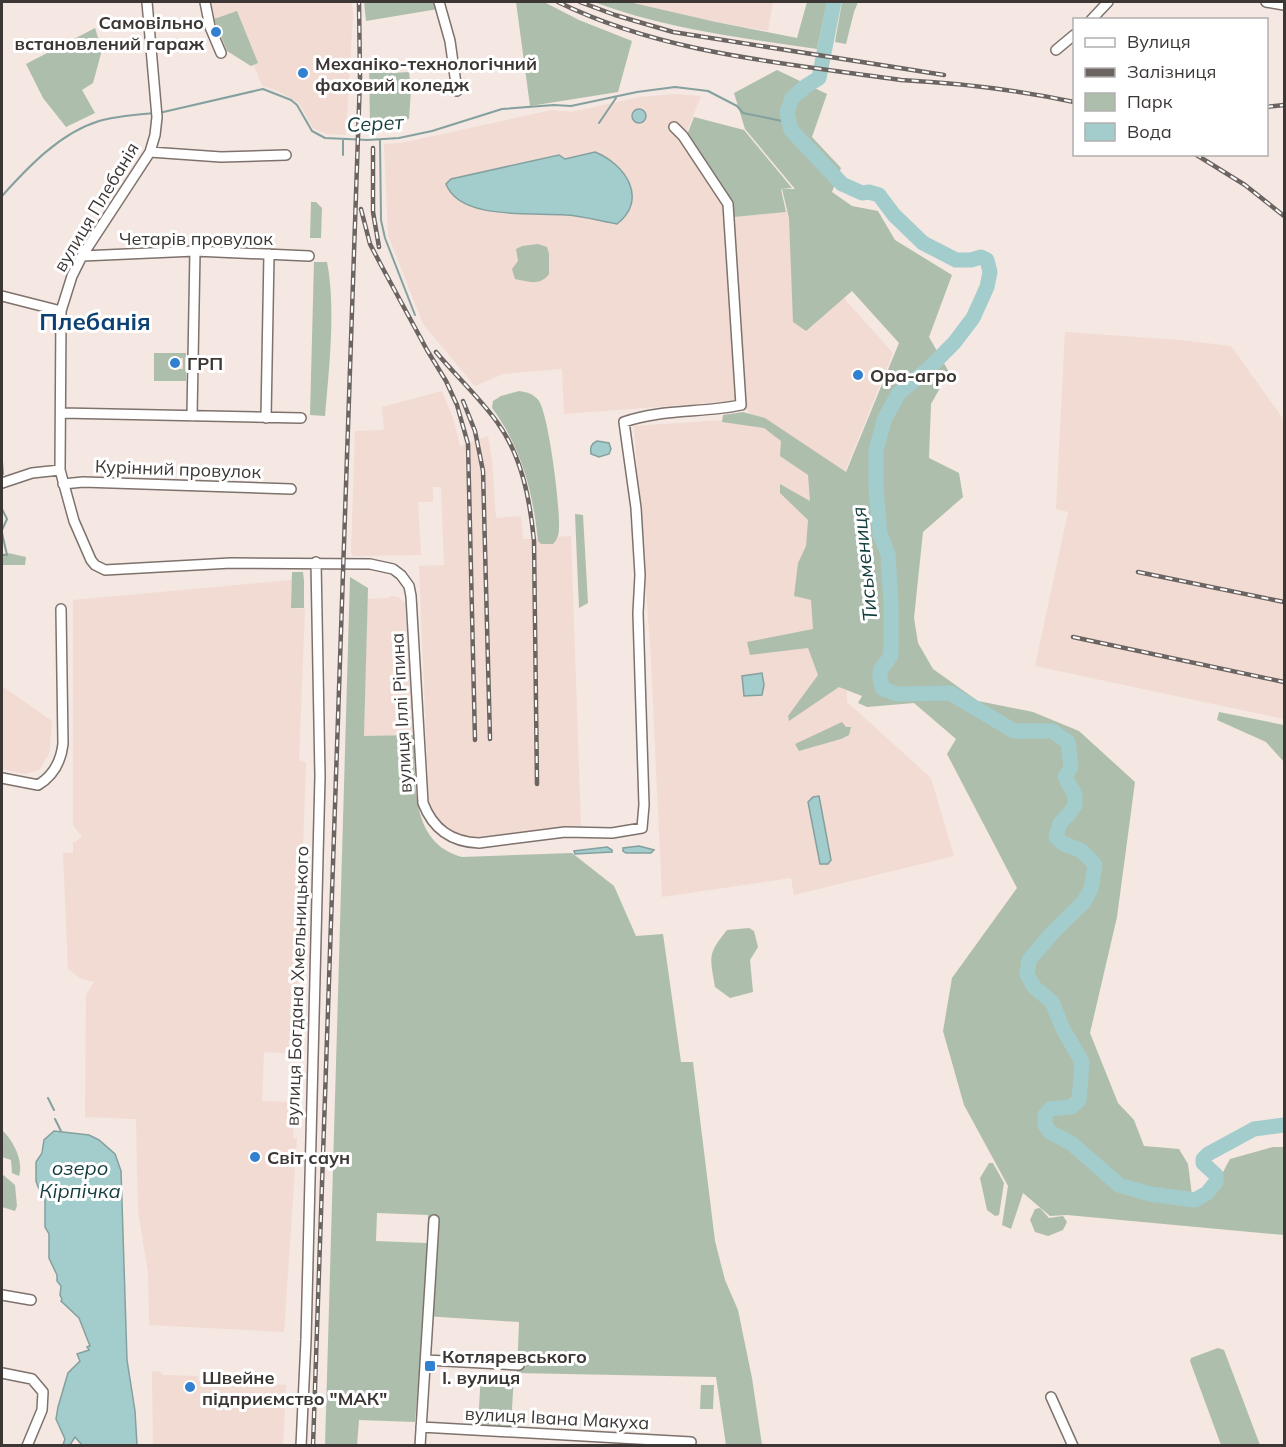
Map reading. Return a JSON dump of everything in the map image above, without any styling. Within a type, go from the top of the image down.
[{"type":"street","name":"вулиця Плебанія","points":[[95,566],[86,551],[74,521],[60,470],[61,311],[72,276],[82,256],[150,152],[155,135],[157,117],[147,2]]},
{"type":"street","points":[[205,2],[210,27],[221,52]]},
{"type":"street","points":[[439,2],[450,41],[457,91]]},
{"type":"street","points":[[1093,18],[1108,2]]},
{"type":"street","points":[[1266,2],[1284,5]]},
{"type":"street","points":[[1056,50],[1073,36]]},
{"type":"street","name":"вулиця Іллі Ріпина","points":[[95,566],[111,571],[231,563],[316,562],[382,566],[393,569],[409,586],[423,803],[431,821],[447,836],[467,843],[566,832],[612,833],[642,828],[644,805],[638,613],[640,575],[636,508],[624,422],[741,405],[728,204],[683,136],[674,127]]},
{"type":"street","points":[[150,152],[229,157],[286,155]]},
{"type":"street","points":[[192,416],[195,251]]},
{"type":"street","name":"Четарів провулок","points":[[82,256],[195,251],[309,256]]},
{"type":"street","points":[[266,418],[269,254]]},
{"type":"street","points":[[2,296],[61,311]]},
{"type":"street","points":[[60,413],[301,418]]},
{"type":"street","points":[[2,483],[32,473],[60,470]]},
{"type":"street","name":"Курінний провулок","points":[[63,484],[83,482],[291,489]]},
{"type":"street","name":"вулиця Богдана Хмельницького","points":[[301,1446],[306,1340],[320,776],[316,562]]},
{"type":"street","points":[[2,778],[38,785],[53,771],[60,758],[63,744],[61,609]]},
{"type":"street","points":[[420,1446],[434,1220]]},
{"type":"street","points":[[2,1295],[31,1300]]},
{"type":"street","points":[[426,1359],[519,1365]]},
{"type":"street","points":[[2,1373],[32,1379],[43,1392],[42,1410],[27,1446]]},
{"type":"street","points":[[1051,1397],[1073,1446]]},
{"type":"street","name":"вулиця Івана Макуха","points":[[421,1427],[691,1442]]},
{"type":"shaded area","name":"Механіко-технологічний фаховий коледж","points":[[210,2],[352,2],[346,135],[327,134],[313,128],[299,103],[278,91],[262,86],[254,65],[251,66],[227,51],[216,27]]},
{"type":"shaded area","points":[[639,2],[773,2],[768,31],[637,4]]},
{"type":"shaded area","points":[[675,94],[701,96],[683,141],[722,197],[735,401],[564,414],[562,369],[503,374],[475,386],[423,324],[388,235],[384,144],[401,143],[552,110],[571,112],[640,97]]},
{"type":"shaded area","points":[[790,211],[847,302],[893,353],[844,474],[847,702],[931,778],[954,856],[794,895],[791,878],[662,897],[651,659],[634,426],[754,418],[746,409],[742,398],[734,217]]},
{"type":"shaded area","points":[[1065,332],[1231,346],[1284,420],[1284,719],[1035,666],[1068,512],[1056,509]]},
{"type":"shaded area","points":[[170,358],[183,358],[183,369],[170,369]]},
{"type":"shaded area","points":[[442,391],[453,418],[460,446],[488,436],[496,518],[521,516],[523,539],[571,536],[581,828],[470,837],[456,834],[443,826],[429,805],[419,566],[444,565],[441,487],[433,487],[433,502],[418,502],[421,555],[353,556],[351,553],[355,431],[384,430],[382,407]]},
{"type":"shaded area","points":[[292,580],[291,608],[305,609],[299,760],[306,763],[297,1015],[303,1016],[301,1054],[264,1052],[262,1101],[289,1102],[288,1116],[294,1116],[293,1138],[297,1138],[284,1332],[149,1325],[148,1272],[138,1211],[136,1119],[85,1117],[86,995],[94,982],[80,978],[68,969],[63,853],[73,853],[73,843],[82,837],[73,825],[73,600]]},
{"type":"shaded area","points":[[390,596],[398,597],[405,603],[414,735],[364,737],[367,599],[389,598]]},
{"type":"shaded area","points":[[2,686],[52,721],[49,754],[39,770],[25,774],[2,769]]},
{"type":"shaded area","points":[[152,1371],[161,1372],[163,1375],[198,1376],[198,1381],[286,1385],[283,1445],[153,1445]]},
{"type":"green space","points":[[364,2],[436,2],[438,9],[366,21]]},
{"type":"green space","points":[[516,2],[544,2],[579,20],[632,41],[618,92],[530,106]]},
{"type":"green space","points":[[594,2],[629,2],[797,38],[807,2],[827,2],[817,49],[676,26]]},
{"type":"green space","points":[[842,2],[858,2],[846,44],[835,42]]},
{"type":"green space","points":[[237,11],[258,63],[251,66],[227,51],[214,19]]},
{"type":"green space","points":[[95,28],[102,50],[93,83],[82,90],[95,113],[66,127],[43,98],[26,64]]},
{"type":"green space","points":[[387,64],[387,68],[392,73],[409,72],[411,90],[409,119],[370,124],[369,65]]},
{"type":"green space","points":[[777,70],[827,94],[812,137],[841,168],[832,192],[852,206],[878,211],[895,240],[952,275],[929,337],[949,372],[931,404],[929,458],[959,473],[963,497],[923,532],[914,618],[918,643],[933,669],[978,701],[1033,712],[1079,731],[1135,782],[1117,917],[1090,1033],[1118,1103],[1134,1120],[1144,1146],[1179,1149],[1188,1164],[1193,1203],[1208,1200],[1230,1159],[1273,1147],[1284,1147],[1284,1235],[1067,1215],[1050,1216],[1023,1193],[1011,1229],[1002,1225],[1008,1186],[964,1105],[943,1031],[952,978],[1017,888],[947,754],[956,739],[914,703],[867,707],[858,703],[862,696],[839,687],[789,721],[788,716],[818,675],[808,648],[750,655],[747,642],[813,629],[811,600],[794,596],[798,563],[806,546],[808,520],[780,493],[780,484],[810,501],[808,475],[780,456],[781,441],[764,428],[722,422],[723,415],[743,412],[765,418],[846,472],[899,343],[852,291],[806,331],[793,322],[789,218],[782,189],[795,189],[745,129],[734,93]]},
{"type":"green space","points":[[694,117],[744,130],[792,188],[781,189],[786,212],[734,217],[731,199],[687,135]]},
{"type":"green space","points":[[311,202],[316,202],[322,208],[321,238],[310,238]]},
{"type":"green space","points":[[538,244],[547,247],[549,274],[538,282],[515,279],[512,269],[518,261],[516,249]]},
{"type":"green space","points":[[314,262],[327,262],[330,280],[331,338],[325,416],[310,415]]},
{"type":"green space","points":[[154,353],[186,353],[186,381],[154,381]],"holes":[[[170,358],[183,358],[183,369],[170,369]]]},
{"type":"green space","points":[[519,391],[537,399],[543,410],[553,462],[559,516],[558,534],[553,544],[541,544],[538,541],[533,506],[524,472],[511,439],[492,408],[493,401]]},
{"type":"green space","points":[[575,514],[583,515],[588,603],[579,608]]},
{"type":"green space","points":[[2,554],[26,557],[25,565],[2,565]]},
{"type":"green space","points":[[292,572],[303,572],[304,608],[291,608]]},
{"type":"green space","points":[[350,577],[368,588],[364,736],[414,735],[418,807],[432,838],[445,849],[462,857],[572,853],[614,886],[636,936],[663,934],[681,1062],[693,1062],[715,1241],[725,1280],[738,1310],[752,1378],[762,1445],[726,1445],[716,1377],[517,1373],[519,1322],[424,1316],[415,1422],[359,1420],[357,1445],[325,1446]],"holes":[[[377,1213],[428,1215],[427,1243],[376,1241]]]},
{"type":"green space","points":[[1219,712],[1284,725],[1284,762],[1266,742],[1217,720]]},
{"type":"green space","points":[[842,722],[846,727],[851,727],[849,735],[841,739],[799,751],[795,744]]},
{"type":"green space","points":[[749,928],[754,931],[758,947],[750,960],[753,992],[730,998],[715,987],[711,962],[713,951],[727,930]]},
{"type":"green space","points":[[2,1130],[10,1139],[19,1157],[19,1176],[12,1173],[11,1160],[2,1157]]},
{"type":"green space","points":[[989,1163],[993,1163],[1004,1183],[999,1215],[995,1216],[987,1210],[980,1178]]},
{"type":"green space","points":[[2,1174],[15,1185],[17,1206],[15,1211],[2,1207]]},
{"type":"green space","points":[[1040,1208],[1049,1218],[1063,1216],[1067,1222],[1063,1230],[1048,1236],[1035,1232],[1030,1220],[1035,1209]]},
{"type":"green space","points":[[1218,1348],[1224,1350],[1260,1445],[1221,1445],[1190,1361],[1191,1358]]},
{"type":"green space","points":[[481,1373],[514,1375],[511,1426],[478,1425]]},
{"type":"green space","points":[[701,1385],[714,1385],[713,1409],[700,1409]]},
{"type":"water","points":[[639,109],[644,111],[646,116],[644,121],[639,123],[634,121],[632,116],[634,111]]},
{"type":"water","points":[[595,152],[616,165],[624,173],[629,183],[632,193],[631,204],[617,224],[585,217],[517,214],[481,209],[466,204],[454,196],[446,184],[451,179],[559,155],[565,159]]},
{"type":"water","points":[[597,441],[609,443],[611,449],[609,454],[599,457],[591,454],[591,446]]},
{"type":"water","points":[[762,673],[764,685],[762,695],[744,696],[742,676]]},
{"type":"water","points":[[819,796],[831,860],[828,864],[820,864],[808,802],[813,797]]},
{"type":"water","points":[[639,846],[654,850],[651,853],[623,851],[623,848]]},
{"type":"water","points":[[607,847],[612,852],[575,854],[574,851]]},
{"type":"water","name":"озеро Кірпічка","points":[[54,1131],[89,1135],[99,1140],[115,1154],[121,1171],[127,1360],[135,1411],[137,1445],[82,1445],[75,1437],[70,1445],[63,1445],[65,1439],[56,1419],[68,1373],[80,1361],[77,1354],[89,1350],[87,1347],[90,1346],[79,1318],[61,1301],[61,1286],[49,1258],[49,1234],[45,1227],[45,1199],[36,1181],[36,1162],[42,1153],[44,1140]]},
{"type":"waterway","name":"Тисьмениця","points":[[834,2],[819,78],[792,98],[787,113],[791,130],[842,184],[862,193],[869,192],[879,195],[894,215],[923,243],[956,260],[981,257],[987,260],[990,272],[987,287],[973,318],[954,343],[899,393],[885,418],[876,450],[876,489],[880,534],[888,554],[891,602],[891,655],[881,670],[880,677],[883,689],[897,694],[950,693],[1014,731],[1052,731],[1068,742],[1071,767],[1065,777],[1075,795],[1075,805],[1060,823],[1056,837],[1062,843],[1082,851],[1095,865],[1091,889],[1083,903],[1029,960],[1027,974],[1034,987],[1052,1002],[1063,1029],[1082,1062],[1079,1100],[1071,1107],[1050,1109],[1045,1115],[1045,1125],[1050,1132],[1071,1143],[1119,1185],[1150,1194],[1195,1200],[1207,1193],[1216,1182],[1216,1175],[1203,1163],[1203,1159],[1208,1154],[1254,1129],[1284,1125]]},
{"type":"waterway","name":"Серет","points":[[159,113],[263,89],[291,100],[297,105],[312,131],[325,138],[368,140],[399,138],[432,131],[502,109],[571,106],[637,92],[675,87],[708,91],[737,106],[743,113],[787,122]]},
{"type":"waterway","points":[[599,123],[616,98]]},
{"type":"waterway","name":"Серет","points":[[2,196],[46,152],[85,126],[106,119],[154,113]]},
{"type":"waterway","points":[[343,140],[343,155]]},
{"type":"waterway","points":[[380,141],[381,220],[385,238],[415,315]]},
{"type":"waterway","points":[[2,461],[3,474]]},
{"type":"waterway","points":[[2,509],[7,519],[2,530]]},
{"type":"waterway","points":[[2,533],[7,555],[2,555]]},
{"type":"waterway","points":[[48,1098],[54,1110]]},
{"type":"waterway","points":[[55,1119],[61,1131]]},
{"type":"railway","points":[[313,1446],[360,78],[359,2]]},
{"type":"railway","points":[[558,2],[598,20],[640,34],[726,54],[901,80],[967,85],[1073,102]]},
{"type":"railway","points":[[580,2],[673,32],[944,75]]},
{"type":"railway","points":[[1268,107],[1284,105]]},
{"type":"railway","points":[[373,148],[373,212],[379,247]]},
{"type":"railway","points":[[1198,156],[1245,185],[1284,216]]},
{"type":"railway","points":[[361,209],[370,244],[446,381],[457,405],[468,444],[475,740]]},
{"type":"railway","points":[[436,352],[483,404],[506,435],[519,464],[527,494],[534,541],[537,784]]},
{"type":"railway","points":[[463,401],[475,431],[483,471],[490,739]]},
{"type":"railway","points":[[1138,572],[1284,602]]},
{"type":"railway","points":[[1073,637],[1284,682]]},
{"type":"place","name":"Самовільно встановлений гараж","points":[[216,32]]},
{"type":"place","name":"Механіко-технологічний фаховий коледж","points":[[303,73]]},
{"type":"place","name":"ГРП","points":[[175,363]]},
{"type":"place","name":"Ора-агро","points":[[858,375]]},
{"type":"place","name":"Світ саун","points":[[255,1157]]},
{"type":"place","name":"Котляревського І. вулиця","points":[[430,1366]]},
{"type":"place","name":"Швейне підприємство \"МАК\"","points":[[190,1387]]},
{"type":"district","name":"Плебанія","points":[[95,321]]}]
